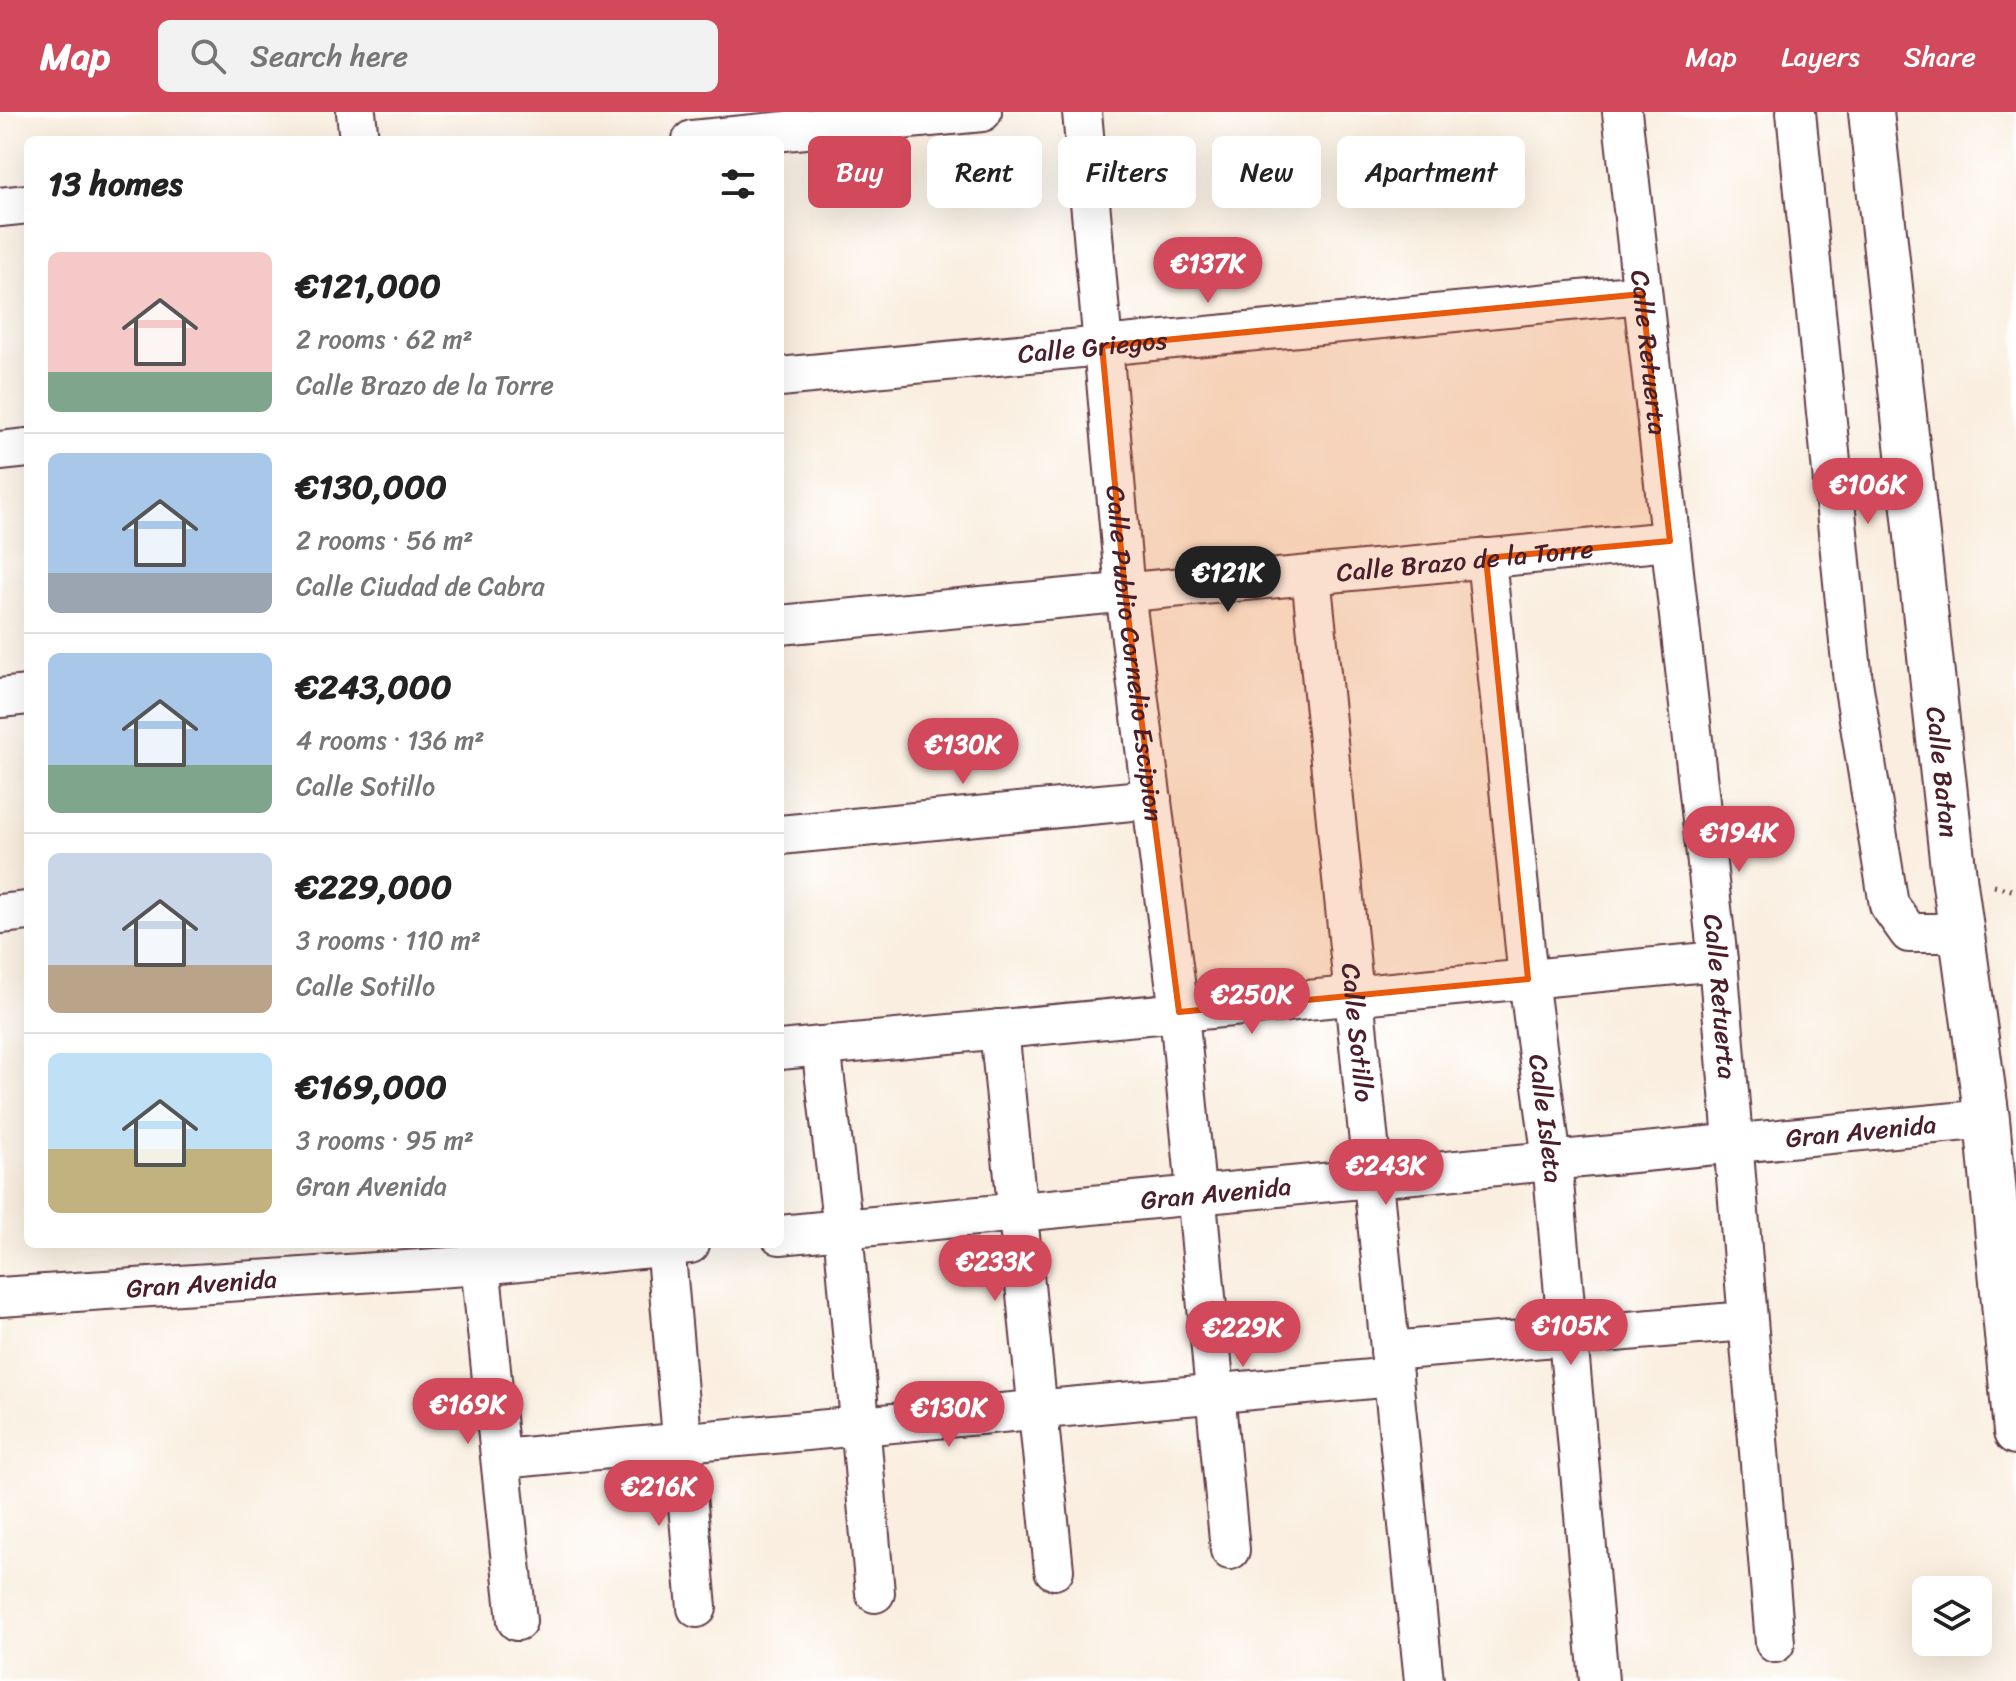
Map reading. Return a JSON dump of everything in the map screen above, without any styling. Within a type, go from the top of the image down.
[{"type":"street","points":[[356,112],[359,136]]},
{"type":"street","points":[[733,136],[982,112]]},
{"type":"street","name":"Calle Publio Cornelio Escipion","points":[[1082,112],[1125,592],[1179,1012],[1230,1550]]},
{"type":"street","name":"Calle Retuerta","points":[[1622,112],[1718,961],[1775,1643]]},
{"type":"street","points":[[1796,112],[1853,682],[1889,905],[1909,933],[1963,933]]},
{"type":"street","name":"Calle Batan","points":[[1871,112],[1954,877],[1987,1119],[2016,1432]]},
{"type":"street","points":[[0,207],[24,204]]},
{"type":"street","name":"Calle Griegos","points":[[784,377],[1642,294]]},
{"type":"street","points":[[0,451],[24,448]]},
{"type":"street","name":"Calle Brazo de la Torre","points":[[784,625],[1670,541]]},
{"type":"street","name":"Calle Isleta","points":[[1486,558],[1528,979],[1552,1161],[1599,1681]]},
{"type":"street","name":"Calle Sotillo","points":[[1311,575],[1424,1681]]},
{"type":"street","points":[[0,698],[24,695]]},
{"type":"street","points":[[784,835],[1152,799]]},
{"type":"street","points":[[0,914],[24,911]]},
{"type":"street","points":[[784,1050],[1718,961]]},
{"type":"street","points":[[999,1029],[1054,1570]]},
{"type":"street","points":[[821,1046],[843,1229],[875,1593]]},
{"type":"street","name":"Gran Avenida","points":[[784,1235],[1987,1119]]},
{"type":"street","name":"Gran Avenida","points":[[0,1297],[480,1254],[609,1248]]},
{"type":"street","points":[[674,1248],[682,1442],[697,1608]]},
{"type":"street","points":[[480,1254],[517,1621]]},
{"type":"street","points":[[501,1459],[1214,1393],[1566,1336],[1746,1321]]},
{"type":"highlighted area","points":[[1642,294],[1670,541],[1486,558],[1528,979],[1179,1012],[1125,592],[1102,346]]}]
